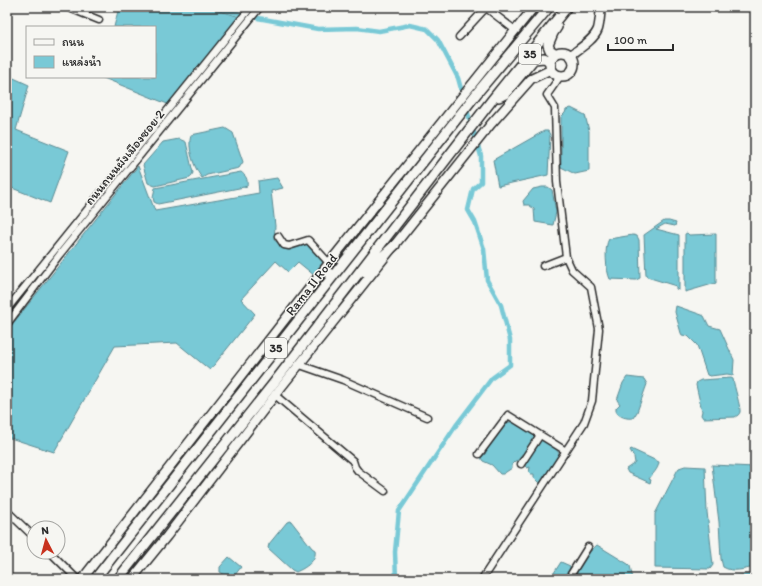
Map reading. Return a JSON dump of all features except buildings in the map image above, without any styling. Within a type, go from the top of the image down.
[{"type":"highway","name":"Rama II Road","points":[[95,579],[477,94],[549,7]]},
{"type":"highway","name":"35","points":[[118,579],[273,384],[492,100],[567,7]]},
{"type":"highway","points":[[556,54],[550,50],[548,45],[553,33],[573,7]]},
{"type":"highway","points":[[492,100],[505,94],[534,60],[544,58],[548,60],[551,67],[557,74],[561,75],[565,75],[572,70],[574,63],[571,55],[564,52],[556,54],[551,60],[551,67]]},
{"type":"highway","points":[[347,288],[395,245]]},
{"type":"highway","points":[[327,266],[333,276]]},
{"type":"main road","name":"Rama II Road","points":[[80,578],[534,7]]},
{"type":"main road","points":[[571,55],[586,44],[595,34],[598,29],[601,7]]},
{"type":"main road","name":"35","points":[[132,579],[168,536],[275,396],[484,132],[530,79],[551,67]]},
{"type":"street","points":[[67,7],[99,20]]},
{"type":"street","name":"ถนนถนนผังเมืองซอย 2","points":[[7,324],[42,271],[251,7]]},
{"type":"street","points":[[459,37],[487,8],[515,30]]},
{"type":"street","name":"ถนนถนนผังเมืองซอย 2","points":[[7,309],[42,271],[259,9]]},
{"type":"street","points":[[482,579],[584,423],[592,401],[599,329],[591,287],[572,270],[566,257],[557,182],[555,108],[547,95],[561,75]]},
{"type":"street","points":[[278,236],[284,245],[289,246],[308,240],[327,266]]},
{"type":"street","points":[[543,266],[566,257]]},
{"type":"street","points":[[300,365],[343,380],[427,417]]},
{"type":"street","points":[[275,396],[353,462],[358,471],[384,491]]},
{"type":"street","points":[[479,454],[508,415],[566,451]]},
{"type":"street","points":[[521,464],[540,434]]},
{"type":"street","points":[[7,512],[26,530]]},
{"type":"street","points":[[568,579],[588,547]]},
{"type":"street","points":[[59,560],[80,578]]},
{"type":"water","points":[[119,7],[208,7],[240,17],[170,105],[103,78],[156,78],[156,26],[114,26]]},
{"type":"water","points":[[7,75],[29,85],[16,130],[69,151],[50,203],[7,186]]},
{"type":"water","points":[[571,108],[585,115],[589,131],[589,171],[575,174],[561,167],[561,117],[566,110]]},
{"type":"water","points":[[225,128],[233,133],[243,162],[239,168],[207,175],[202,178],[196,169],[192,158],[190,146],[191,135]]},
{"type":"water","points":[[544,131],[548,131],[550,135],[548,175],[498,186],[493,160]]},
{"type":"water","points":[[179,139],[186,142],[193,173],[190,178],[155,186],[148,183],[143,165],[163,142]]},
{"type":"water","points":[[138,166],[155,211],[259,193],[258,181],[277,178],[283,188],[271,191],[275,226],[274,240],[288,249],[308,244],[325,263],[315,276],[298,262],[288,272],[276,261],[241,299],[255,314],[210,370],[177,343],[115,346],[54,452],[7,437],[7,331]]},
{"type":"water","points":[[241,172],[246,178],[247,186],[158,204],[154,202],[153,197],[155,188]]},
{"type":"water","points":[[548,187],[552,190],[556,212],[553,225],[535,222],[534,209],[529,205],[524,205],[523,201],[533,189]]},
{"type":"water","points":[[664,221],[676,223],[675,226],[665,224],[656,229],[679,235],[679,290],[676,289],[676,286],[647,277],[646,275],[644,235]]},
{"type":"water","points":[[687,233],[689,235],[716,234],[716,283],[685,292],[685,234]]},
{"type":"water","points":[[633,235],[637,236],[639,240],[640,278],[636,280],[610,279],[606,259],[607,242],[609,239]]},
{"type":"water","points":[[676,306],[704,316],[709,326],[720,329],[734,360],[733,375],[707,375],[697,345],[688,336],[682,335],[681,333],[675,312]]},
{"type":"water","points":[[627,377],[644,379],[647,384],[637,412],[633,418],[623,417],[616,411],[616,408],[620,404],[617,400],[623,383]]},
{"type":"water","points":[[733,379],[740,410],[739,414],[735,417],[703,418],[701,415],[702,411],[696,385],[697,382],[701,380]]},
{"type":"water","points":[[514,422],[535,433],[535,436],[527,452],[521,455],[523,456],[522,459],[515,461],[512,464],[512,468],[503,474],[500,474],[492,465],[483,461],[481,458],[486,453],[485,450],[506,425],[505,423]]},
{"type":"water","points":[[539,440],[551,445],[556,449],[559,455],[542,481],[539,483],[534,478],[534,474],[529,472],[530,467],[527,468],[524,461]]},
{"type":"water","points":[[631,449],[659,462],[649,479],[651,480],[650,483],[628,473],[626,469],[635,463],[634,457],[630,450]]},
{"type":"water","points":[[712,465],[755,467],[755,567],[731,570],[723,567]]},
{"type":"water","points":[[685,466],[705,467],[707,512],[713,565],[710,569],[655,568],[655,514],[677,471],[679,468]]},
{"type":"water","points":[[291,521],[315,550],[312,561],[296,572],[268,548],[269,544],[287,522]]},
{"type":"water","points":[[597,545],[628,564],[630,566],[633,579],[577,579],[577,572],[582,563],[587,555]]},
{"type":"water","points":[[229,557],[241,567],[232,579],[220,572],[220,567]]},
{"type":"water","points":[[561,562],[570,566],[570,569],[564,579],[550,579]]},
{"type":"water","points":[[755,574],[755,579],[728,579],[731,576]]},
{"type":"waterway","points":[[215,7],[247,16],[318,29],[357,28],[379,31],[410,25],[427,29],[438,40],[458,78],[463,96]]},
{"type":"waterway","points":[[396,579],[395,552],[399,511],[457,424],[492,378],[510,365],[510,340],[501,305],[487,280],[484,249],[475,222],[468,210],[473,189],[481,182],[481,156],[466,107]]}]
